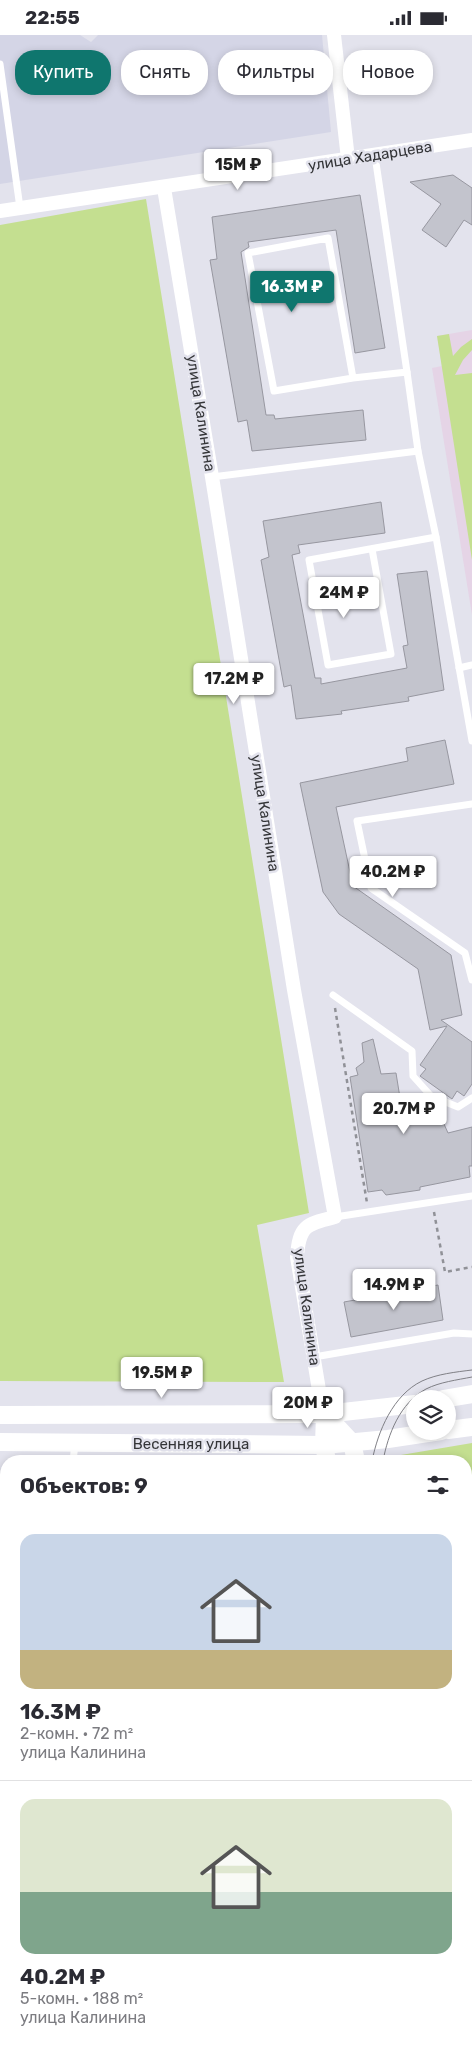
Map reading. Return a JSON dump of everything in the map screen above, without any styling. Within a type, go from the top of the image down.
[{"type":"street","points":[[334,35],[348,159]]},
{"type":"street","name":"улица Хадарцева","points":[[0,211],[472,140]]},
{"type":"street","name":"улица Калинина","points":[[164,187],[294,990],[335,1217],[310,1224],[298,1239],[297,1257],[325,1414],[325,1453]]},
{"type":"street","points":[[456,1396],[472,1393]]},
{"type":"street","name":"Весенняя улица","points":[[0,1415],[325,1414],[406,1405]]},
{"type":"street","points":[[325,1414],[352,1443],[355,1455]]},
{"type":"street","points":[[456,1429],[472,1427]]},
{"type":"street","name":"Весенняя улица","points":[[0,1442],[75,1443],[325,1453],[352,1443],[406,1436]]},
{"type":"lane","points":[[0,64],[20,208]]},
{"type":"lane","points":[[375,156],[418,451],[436,537],[472,741]]},
{"type":"lane","points":[[353,378],[328,238],[248,253],[274,391],[353,378],[407,373]]},
{"type":"lane","points":[[212,477],[418,451]]},
{"type":"lane","points":[[372,549],[391,654],[328,665],[310,560],[436,537]]},
{"type":"lane","points":[[459,668],[472,665]]},
{"type":"lane","points":[[472,804],[357,821],[371,888],[469,951],[472,979]]},
{"type":"lane","points":[[333,995],[412,1051],[413,1076],[431,1096],[458,1107],[472,1098]]},
{"type":"lane","points":[[335,1217],[472,1196]]},
{"type":"lane","points":[[314,1357],[454,1333],[472,1334]]},
{"type":"lane","points":[[74,1455],[75,1443]]},
{"type":"path","points":[[333,995],[367,1204]]},
{"type":"path","points":[[433,1202],[445,1272],[472,1267]]},
{"type":"shaded area","points":[[0,35],[80,35],[91,42],[98,35],[322,35],[323,50],[218,50],[218,95],[328,95],[331,132],[0,184]]},
{"type":"shaded area","points":[[472,330],[472,615],[432,368],[442,366],[437,336]]},
{"type":"green space","points":[[146,199],[309,1213],[257,1225],[284,1382],[0,1381],[0,225]]},
{"type":"green space","points":[[449,334],[453,356],[472,339],[472,350],[463,360],[455,375],[472,373],[472,560],[437,336]]},
{"type":"green space","points":[[472,1443],[472,1455],[401,1455]]},
{"type":"building","points":[[453,175],[472,188],[472,225],[464,220],[446,247],[422,230],[441,204],[410,182]]},
{"type":"building","points":[[360,195],[385,348],[355,353],[336,230],[248,242],[249,247],[241,252],[266,415],[274,415],[275,419],[363,410],[366,440],[252,451],[247,420],[238,422],[210,260],[217,259],[212,217]]},
{"type":"building","points":[[381,502],[385,533],[298,545],[300,553],[292,555],[315,678],[321,678],[321,684],[407,668],[403,646],[408,645],[397,574],[427,571],[444,690],[408,697],[409,701],[341,711],[342,714],[296,719],[291,685],[284,687],[261,560],[269,557],[263,521]]},
{"type":"building","points":[[445,740],[454,784],[336,807],[353,886],[451,955],[462,1015],[441,1020],[472,1042],[472,1084],[464,1096],[457,1091],[452,1099],[420,1076],[426,1069],[420,1065],[447,1026],[430,1030],[418,969],[339,914],[323,892],[300,783],[408,761],[406,748]]},
{"type":"building","points":[[373,1039],[381,1074],[396,1073],[401,1104],[404,1099],[425,1097],[430,1101],[448,1133],[472,1127],[472,1166],[469,1166],[470,1177],[420,1187],[420,1190],[386,1195],[382,1190],[368,1192],[350,1077],[358,1075],[356,1068],[364,1062],[362,1043]]},
{"type":"building","points":[[438,1285],[443,1320],[351,1337],[344,1302]]},
{"type":"tram line","points":[[374,1455],[378,1438],[388,1415],[403,1395],[412,1387],[428,1379],[472,1370]]},
{"type":"tram line","points":[[384,1455],[392,1430],[409,1402],[431,1387],[449,1381],[472,1377]]}]
